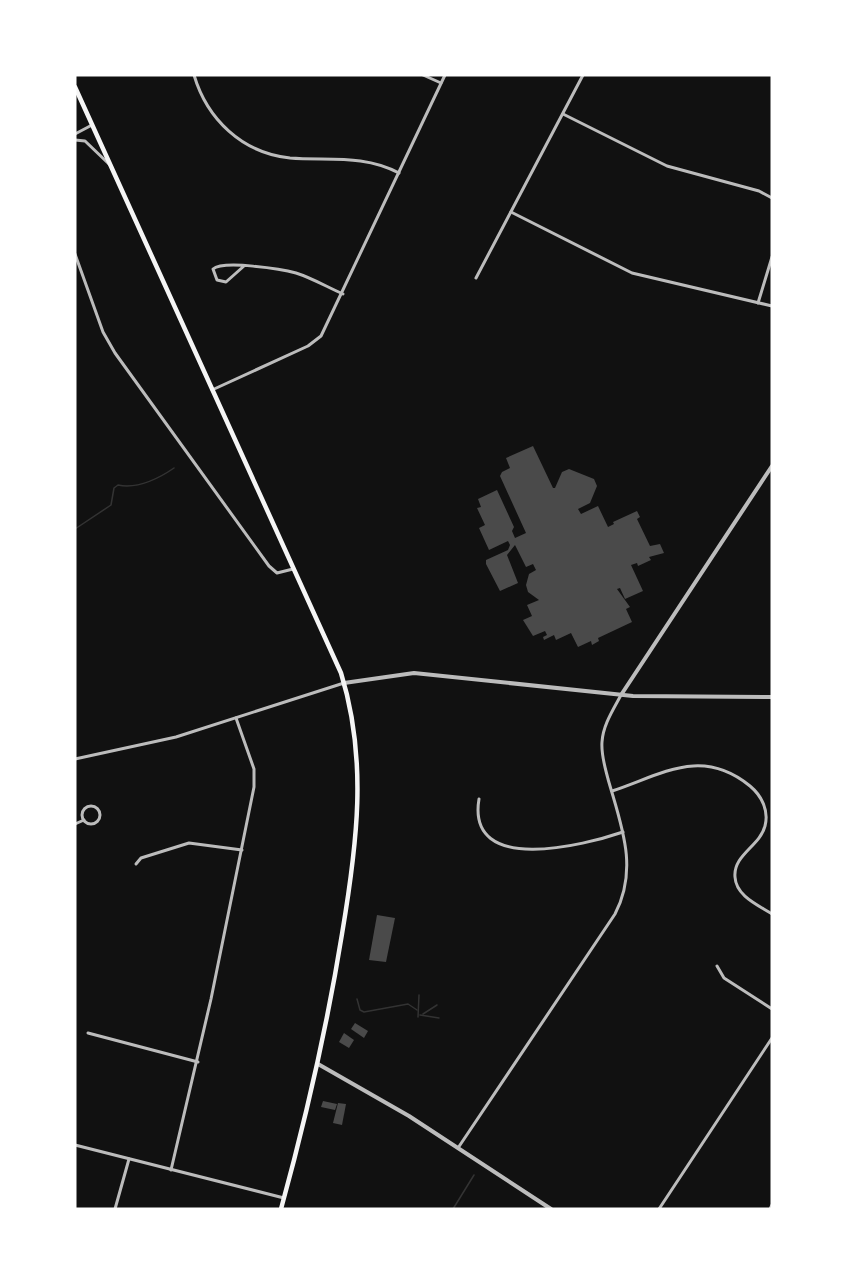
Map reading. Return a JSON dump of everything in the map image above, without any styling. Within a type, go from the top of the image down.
[{"type":"main road","points":[[75,87],[344,683],[356,738],[359,777],[358,814],[350,890],[330,1009],[281,1209]]},
{"type":"street","points":[[194,75],[204,101],[217,120],[235,137],[254,148],[287,158],[361,160],[399,173]]},
{"type":"street","points":[[423,75],[441,83]]},
{"type":"street","points":[[212,390],[315,342],[326,330],[445,75]]},
{"type":"street","points":[[476,278],[583,75]]},
{"type":"street","points":[[563,114],[667,166],[759,191],[772,198]]},
{"type":"street","points":[[75,134],[92,125]]},
{"type":"street","points":[[75,140],[85,141],[110,165]]},
{"type":"street","points":[[511,212],[632,273],[772,306]]},
{"type":"street","points":[[75,254],[103,332],[115,353],[269,567],[277,573],[293,569]]},
{"type":"street","points":[[758,303],[772,257]]},
{"type":"street","points":[[244,266],[226,282],[217,280],[213,273],[213,269],[221,264],[244,266],[287,271],[343,294]]},
{"type":"street","points":[[458,1148],[615,914],[625,893],[628,870],[623,832],[602,756],[602,739],[621,695],[772,466]]},
{"type":"street","points":[[75,759],[152,744],[344,683],[402,673],[429,673],[621,695],[772,697]]},
{"type":"street","points":[[171,1170],[198,1062],[255,778],[236,718]]},
{"type":"street","points":[[612,791],[660,771],[681,766],[715,768],[744,782],[762,800],[766,820],[758,840],[739,861],[735,878],[742,894],[772,914]]},
{"type":"street","points":[[480,799],[478,811],[483,826],[493,838],[512,847],[535,850],[558,849],[623,832]]},
{"type":"street","points":[[92,806],[98,809],[100,816],[96,822],[90,824],[84,820],[82,814],[85,808],[92,806]]},
{"type":"street","points":[[75,824],[84,820]]},
{"type":"street","points":[[136,864],[141,858],[189,843],[242,850]]},
{"type":"street","points":[[717,966],[724,978],[772,1010]]},
{"type":"street","points":[[88,1033],[198,1062]]},
{"type":"street","points":[[659,1209],[772,1038]]},
{"type":"street","points":[[318,1064],[409,1116],[551,1209]]},
{"type":"street","points":[[75,1145],[284,1198]]},
{"type":"street","points":[[115,1209],[129,1159]]},
{"type":"building","points":[[533,446],[553,488],[562,472],[569,469],[594,479],[597,486],[590,503],[578,509],[581,514],[598,506],[608,527],[614,524],[613,522],[637,511],[640,517],[637,519],[650,546],[660,544],[664,553],[649,557],[651,560],[638,566],[637,563],[631,565],[643,591],[625,599],[620,588],[617,589],[630,607],[626,609],[632,622],[598,638],[599,641],[592,645],[591,641],[578,647],[571,633],[556,640],[554,635],[544,640],[543,637],[547,635],[545,631],[533,636],[523,620],[532,616],[527,605],[539,600],[528,592],[526,585],[529,574],[536,570],[533,564],[526,567],[515,545],[507,555],[518,583],[500,591],[486,564],[486,560],[508,550],[510,545],[508,541],[489,550],[479,528],[485,525],[477,508],[481,507],[478,499],[497,490],[514,527],[512,531],[515,538],[526,533],[500,476],[502,472],[510,468],[506,458]]},
{"type":"building","points":[[377,915],[395,918],[386,962],[369,960]]},
{"type":"building","points":[[355,1023],[368,1031],[364,1038],[351,1029]]},
{"type":"building","points":[[344,1033],[354,1040],[349,1048],[339,1042]]},
{"type":"building","points":[[323,1101],[337,1104],[335,1110],[321,1107]]},
{"type":"building","points":[[338,1103],[346,1104],[342,1125],[333,1123]]},
{"type":"waterway","points":[[75,529],[111,505],[114,488],[118,485],[133,486],[148,482],[174,468]]},
{"type":"waterway","points":[[418,1017],[419,995]]},
{"type":"waterway","points":[[357,999],[360,1010],[364,1012],[408,1004],[417,1010]]},
{"type":"waterway","points":[[423,1014],[437,1005]]},
{"type":"waterway","points":[[420,1015],[439,1018]]},
{"type":"waterway","points":[[453,1209],[474,1175]]}]
